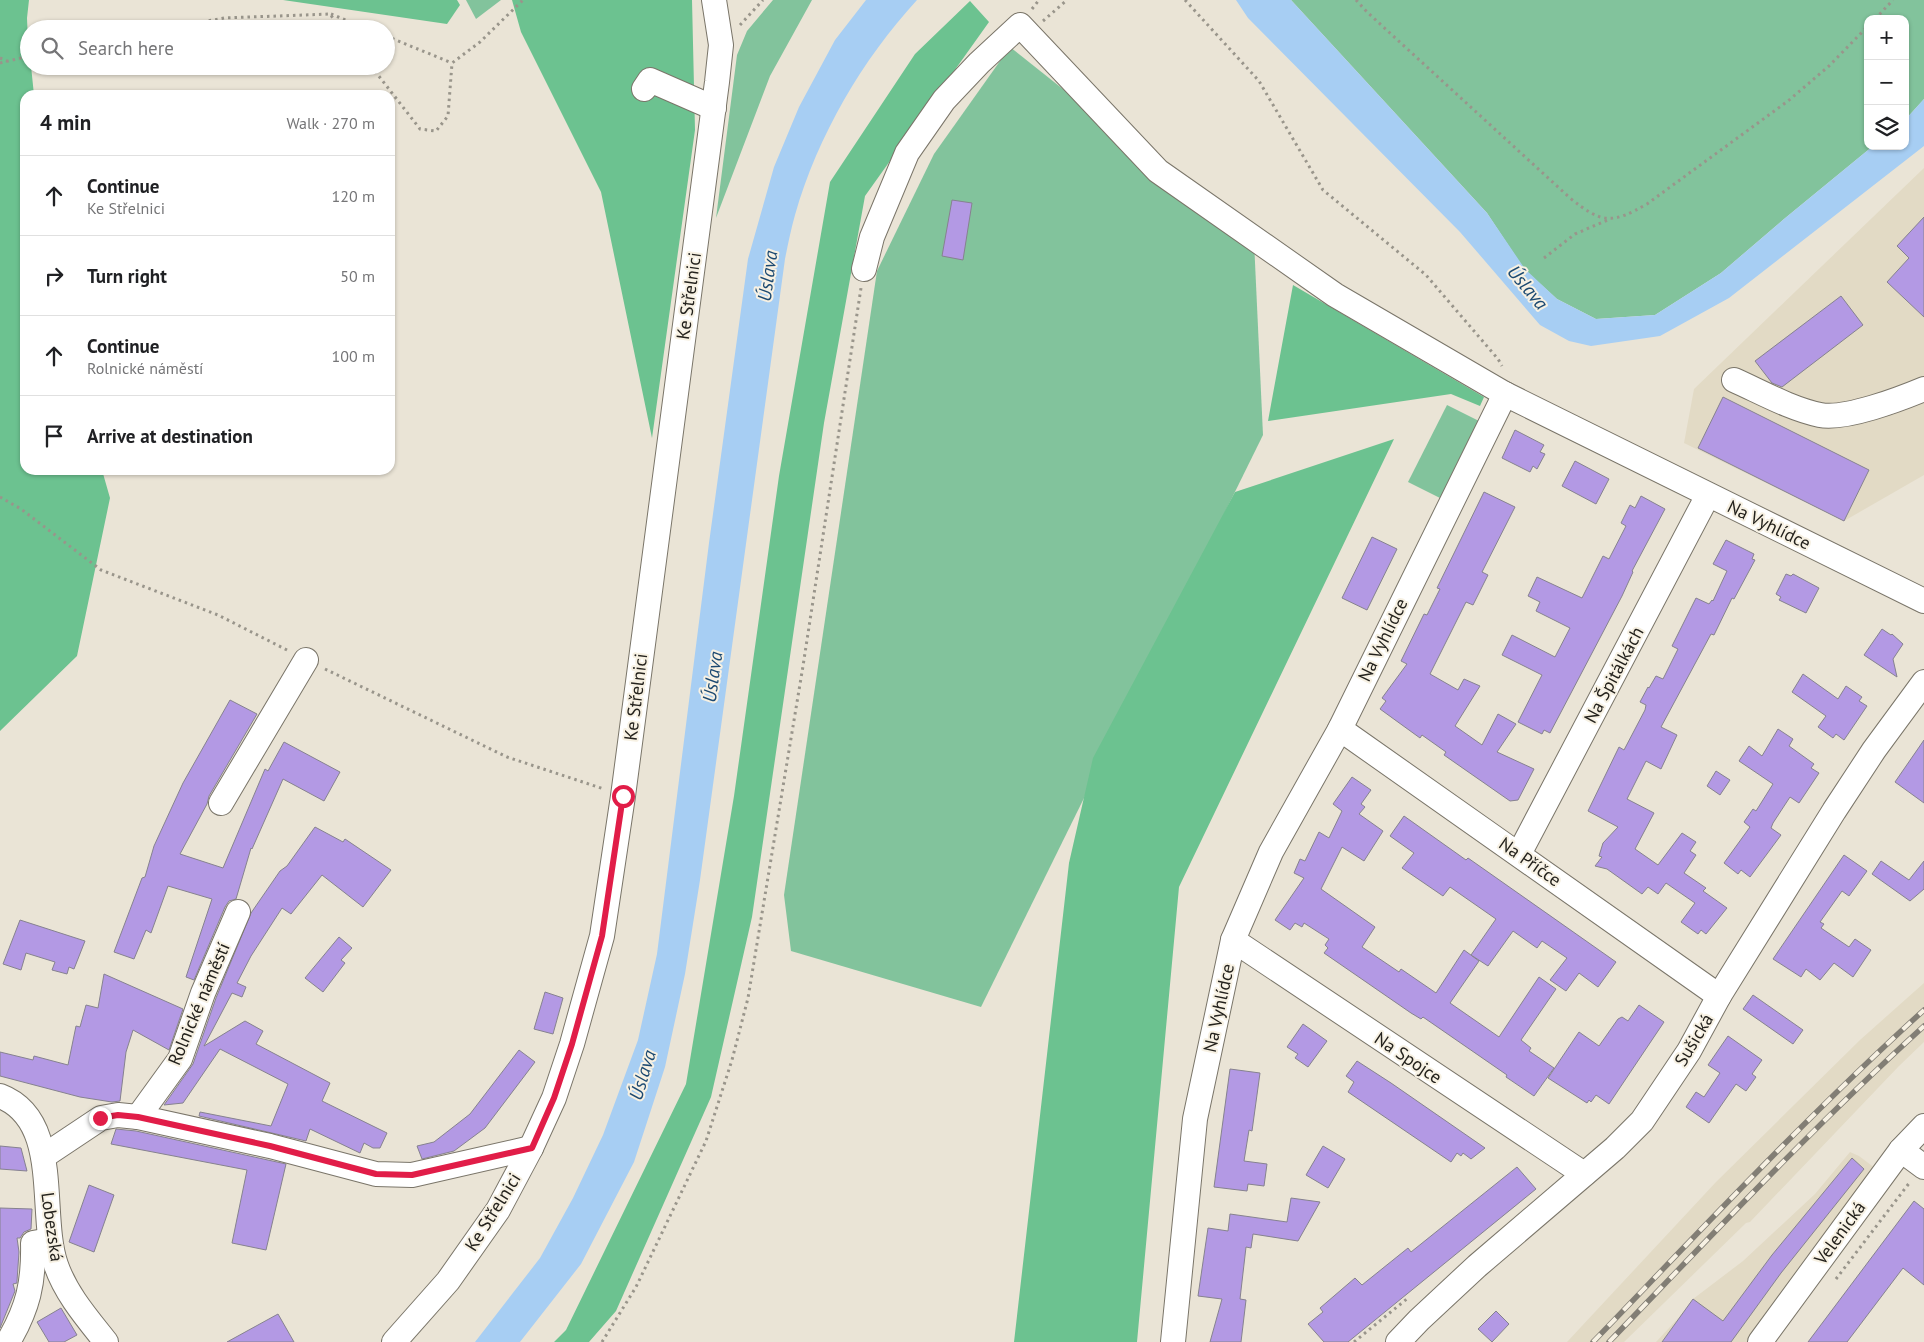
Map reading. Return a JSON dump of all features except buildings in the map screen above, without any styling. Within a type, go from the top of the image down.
[{"type":"street","name":"Ke Střelnici","points":[[394,1342],[448,1281],[498,1210],[532,1148],[554,1098],[572,1044],[602,936],[623,796],[714,108],[721,45],[714,0]]},
{"type":"street","points":[[864,269],[872,237],[907,153],[944,100],[979,63],[1020,26],[1158,171],[1335,294],[1505,394]]},
{"type":"street","points":[[644,90],[650,80],[714,108]]},
{"type":"street","points":[[1734,380],[1802,409],[1821,415],[1841,416],[1880,405],[1924,389]]},
{"type":"street","name":"Na Vyhlídce","points":[[1173,1342],[1195,1119],[1233,940],[1271,852],[1340,728],[1505,394],[1924,601]]},
{"type":"street","name":"Na Špitálkách","points":[[1519,854],[1708,495]]},
{"type":"street","points":[[221,802],[306,660]]},
{"type":"street","name":"Sušická","points":[[1398,1342],[1477,1266],[1615,1148],[1642,1121],[1689,1051],[1719,996],[1834,812],[1874,750],[1924,682]]},
{"type":"street","name":"Na Příčce","points":[[1340,728],[1719,996]]},
{"type":"street","name":"Rolnické náměstí","points":[[138,1117],[180,1059],[203,993],[238,912]]},
{"type":"street","name":"Na Spojce","points":[[1233,940],[1584,1174]]},
{"type":"street","points":[[0,1096],[25,1113],[34,1128],[44,1156],[100,1118],[118,1115],[138,1117],[270,1146],[376,1174],[412,1175],[532,1148]]},
{"type":"street","name":"Velenická","points":[[1760,1342],[1901,1150],[1924,1126]]},
{"type":"street","points":[[1901,1150],[1923,1167]]},
{"type":"street","name":"Lobezská","points":[[44,1156],[50,1240],[56,1266],[80,1308],[106,1342]]},
{"type":"street","points":[[8,1342],[27,1305],[33,1244],[50,1240]]},
{"type":"path","points":[[395,97],[420,129],[436,131],[448,116],[452,63],[480,42],[524,0]]},
{"type":"path","points":[[721,45],[763,0]]},
{"type":"path","points":[[1028,34],[1067,0]]},
{"type":"path","points":[[1185,0],[1260,81],[1323,190],[1426,275],[1498,358],[1503,367]]},
{"type":"path","points":[[1356,0],[1570,198],[1587,212],[1611,218],[1623,217],[1647,204],[1788,102],[1864,30]]},
{"type":"path","points":[[1879,15],[1893,0]]},
{"type":"path","points":[[213,20],[330,14],[345,20]]},
{"type":"path","points":[[330,14],[335,20]]},
{"type":"path","points":[[395,40],[452,63]]},
{"type":"path","points":[[0,58],[8,61]]},
{"type":"path","points":[[0,63],[20,58]]},
{"type":"path","points":[[378,75],[390,90]]},
{"type":"path","points":[[1544,258],[1576,234],[1611,218]]},
{"type":"path","points":[[602,1342],[636,1287],[706,1141],[732,1060],[748,998],[803,666],[864,269]]},
{"type":"path","points":[[1834,1281],[1923,1167]]},
{"type":"shaded area","points":[[1924,168],[1924,475],[1844,521],[1684,443],[1694,389]]},
{"type":"shaded area","points":[[1924,983],[1924,1042],[1750,1222],[1746,1223],[1624,1342],[1567,1342],[1716,1182],[1860,1040]]},
{"type":"shaded area","points":[[1850,1152],[1859,1156],[1883,1174],[1760,1342],[1656,1342],[1693,1299],[1743,1261],[1815,1194]]},
{"type":"green space","points":[[0,0],[29,0],[27,20],[20,20],[20,75],[32,75],[33,90],[20,90],[20,475],[103,475],[110,498],[77,656],[0,731]]},
{"type":"green space","points":[[283,0],[457,0],[460,5],[447,24]]},
{"type":"green space","points":[[466,0],[501,0],[476,19]]},
{"type":"green space","points":[[512,0],[692,0],[695,130],[652,438],[601,192],[521,32]]},
{"type":"green space","points":[[773,0],[812,0],[770,76],[716,218],[737,55],[747,31]]},
{"type":"green space","points":[[1291,0],[1924,0],[1924,99],[1909,116],[1909,15],[1864,15],[1864,150],[1868,150],[1721,273],[1655,315],[1596,319],[1557,299],[1524,269],[1487,213]]},
{"type":"green space","points":[[970,1],[989,22],[865,196],[824,423],[752,917],[711,1097],[616,1311],[589,1342],[554,1342],[566,1330],[686,1084],[734,796],[779,476],[830,182],[915,54]]},
{"type":"green space","points":[[1010,47],[1254,241],[1263,435],[981,1007],[791,951],[784,895],[877,271],[934,154]]},
{"type":"green space","points":[[1293,285],[1484,397],[1480,406],[1451,394],[1268,421]]},
{"type":"green space","points":[[1447,405],[1481,422],[1442,499],[1408,482]]},
{"type":"green space","points":[[1394,439],[1179,887],[1137,1342],[1014,1342],[1069,863],[1093,758],[1235,492]]},
{"type":"water","name":"Úslava","points":[[866,0],[917,0],[878,48],[844,100],[816,156],[791,231],[785,259],[700,880],[685,974],[665,1067],[634,1162],[581,1264],[520,1342],[475,1342],[540,1258],[573,1198],[603,1135],[638,1040],[657,954],[709,543],[748,259],[774,167],[799,107],[835,40]]},
{"type":"water","name":"Úslava","points":[[1236,0],[1291,0],[1487,213],[1525,269],[1557,299],[1596,319],[1655,315],[1721,273],[1868,150],[1909,150],[1909,116],[1924,99],[1924,146],[1729,298],[1660,336],[1591,346],[1569,341],[1540,325],[1460,232],[1248,18]]},
{"type":"railway","points":[[1593,1342],[1797,1132],[1924,1010]]},
{"type":"railway","points":[[1609,1342],[1803,1142],[1924,1026]]},
{"type":"route","points":[[100,1118],[118,1115],[138,1117],[270,1146],[376,1174],[412,1175],[532,1148],[554,1098],[572,1044],[602,936],[623,796]]}]
